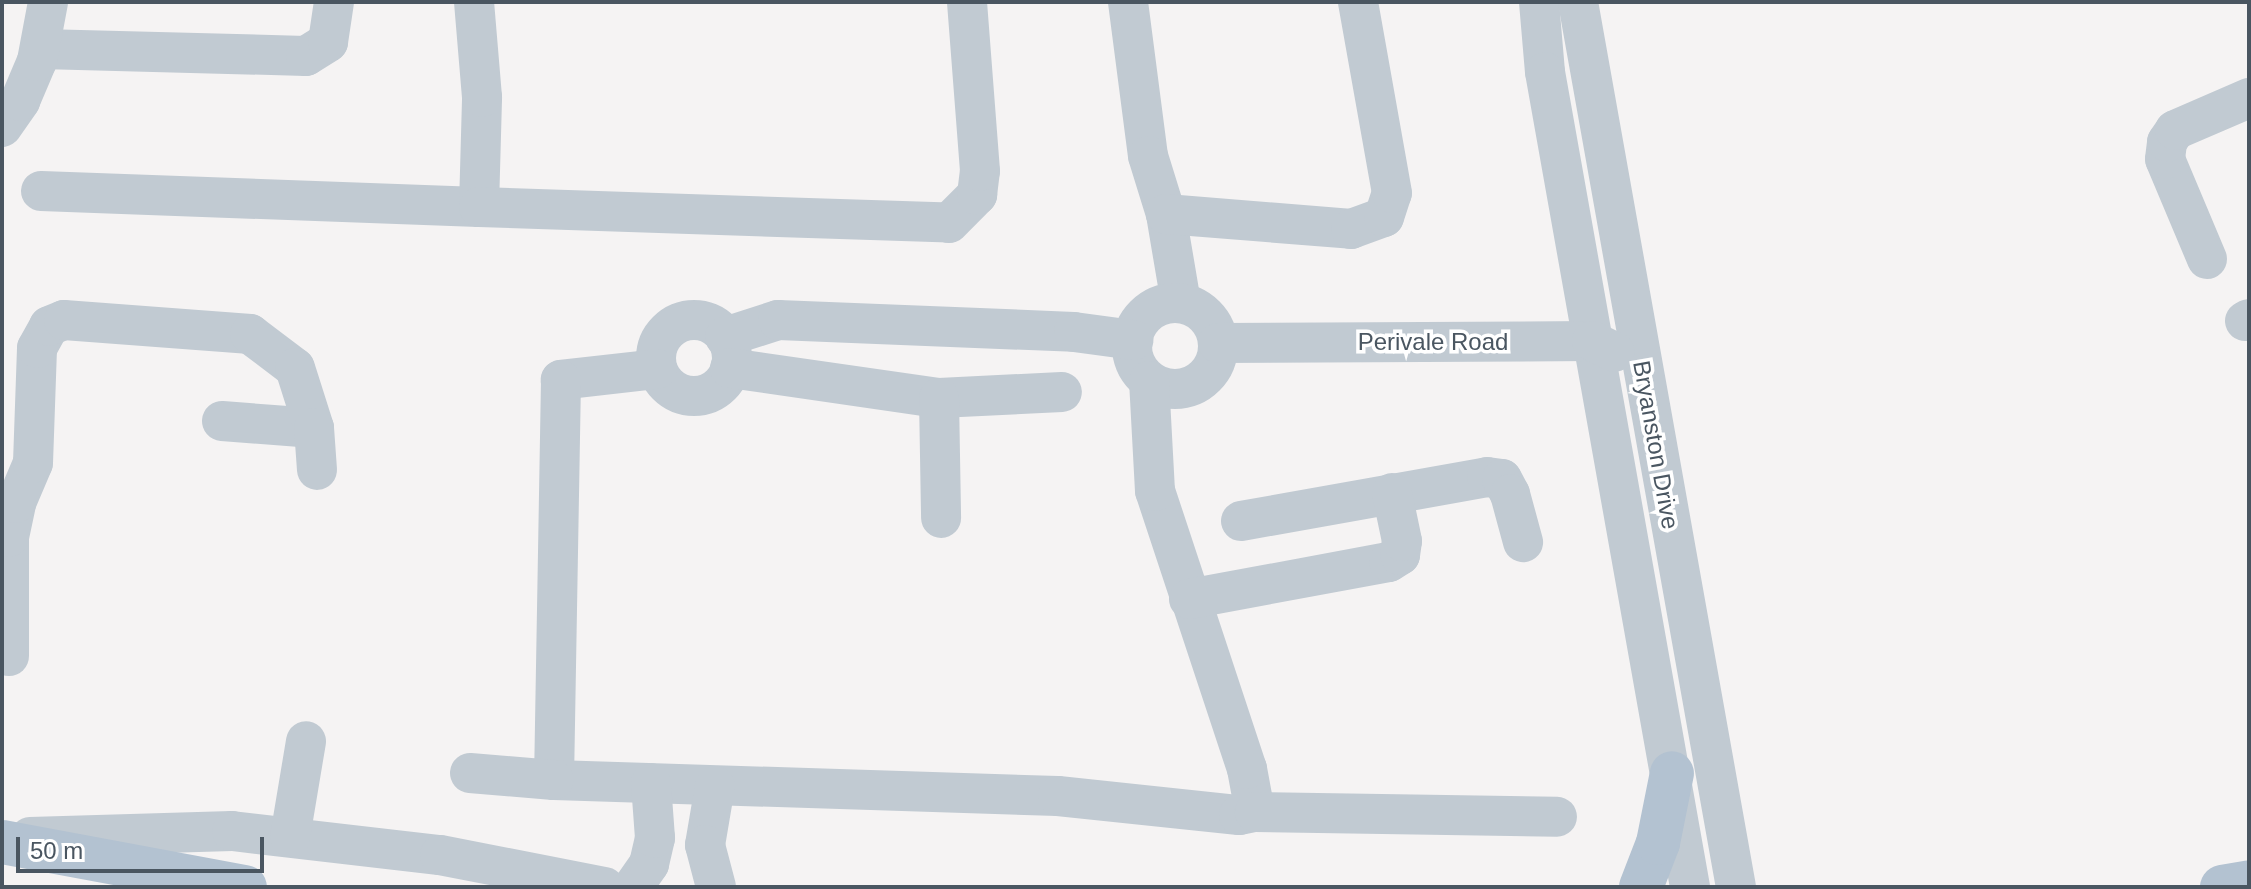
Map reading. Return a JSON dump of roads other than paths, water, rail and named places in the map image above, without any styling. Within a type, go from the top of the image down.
[{"type":"main road","points":[[1641,887],[1658,843],[1672,773]]},
{"type":"main road","points":[[2,840],[245,887]]},
{"type":"main road","points":[[2222,887],[2249,882]]},
{"type":"street","points":[[2,127],[20,101],[41,49],[48,2]]},
{"type":"street","points":[[41,49],[306,56],[328,42],[334,2]]},
{"type":"street","points":[[474,2],[482,97],[479,207]]},
{"type":"street","points":[[41,191],[949,223],[977,195],[980,171],[967,2]]},
{"type":"street","points":[[1128,2],[1148,156],[1166,214],[1181,303]]},
{"type":"street","points":[[1166,214],[1351,229],[1384,217],[1392,193],[1358,2]]},
{"type":"street","name":"Bryanston Drive","points":[[1539,2],[1545,72],[1690,887]]},
{"type":"street","name":"Bryanston Drive","points":[[1578,2],[1736,887]]},
{"type":"street","points":[[2207,259],[2165,159],[2167,142],[2175,130],[2249,98]]},
{"type":"street","points":[[1149,381],[1175,389],[1189,387],[1211,370],[1218,343],[1207,316],[1181,303],[1153,309],[1142,318],[1133,340],[1134,358],[1149,381],[1155,491],[1247,769],[1255,812]]},
{"type":"street","points":[[9,656],[9,537],[16,503],[33,463],[37,348],[49,326],[64,320],[250,334],[295,368],[314,428],[317,470]]},
{"type":"street","points":[[1062,392],[939,398],[728,352],[699,320],[675,325],[658,345],[657,369],[671,388],[694,396],[717,388],[728,352],[778,320],[1074,332],[1133,340]]},
{"type":"street","name":"Perivale Road","points":[[1218,343],[1592,341],[1643,366]]},
{"type":"street","points":[[554,780],[561,380],[657,369]]},
{"type":"street","points":[[939,398],[941,518]]},
{"type":"street","points":[[222,421],[314,428]]},
{"type":"street","points":[[1241,521],[1487,477],[1502,479],[1523,542]]},
{"type":"street","points":[[1189,599],[1389,562],[1400,555],[1402,541],[1392,493]]},
{"type":"street","points":[[290,837],[306,741]]},
{"type":"street","points":[[470,773],[554,780],[1058,796],[1239,815],[1255,812],[1557,817]]},
{"type":"street","points":[[633,887],[649,864],[655,838],[651,783]]},
{"type":"street","points":[[715,786],[705,845],[716,887]]},
{"type":"street","points":[[2,840],[216,831],[440,855],[605,887]]}]
